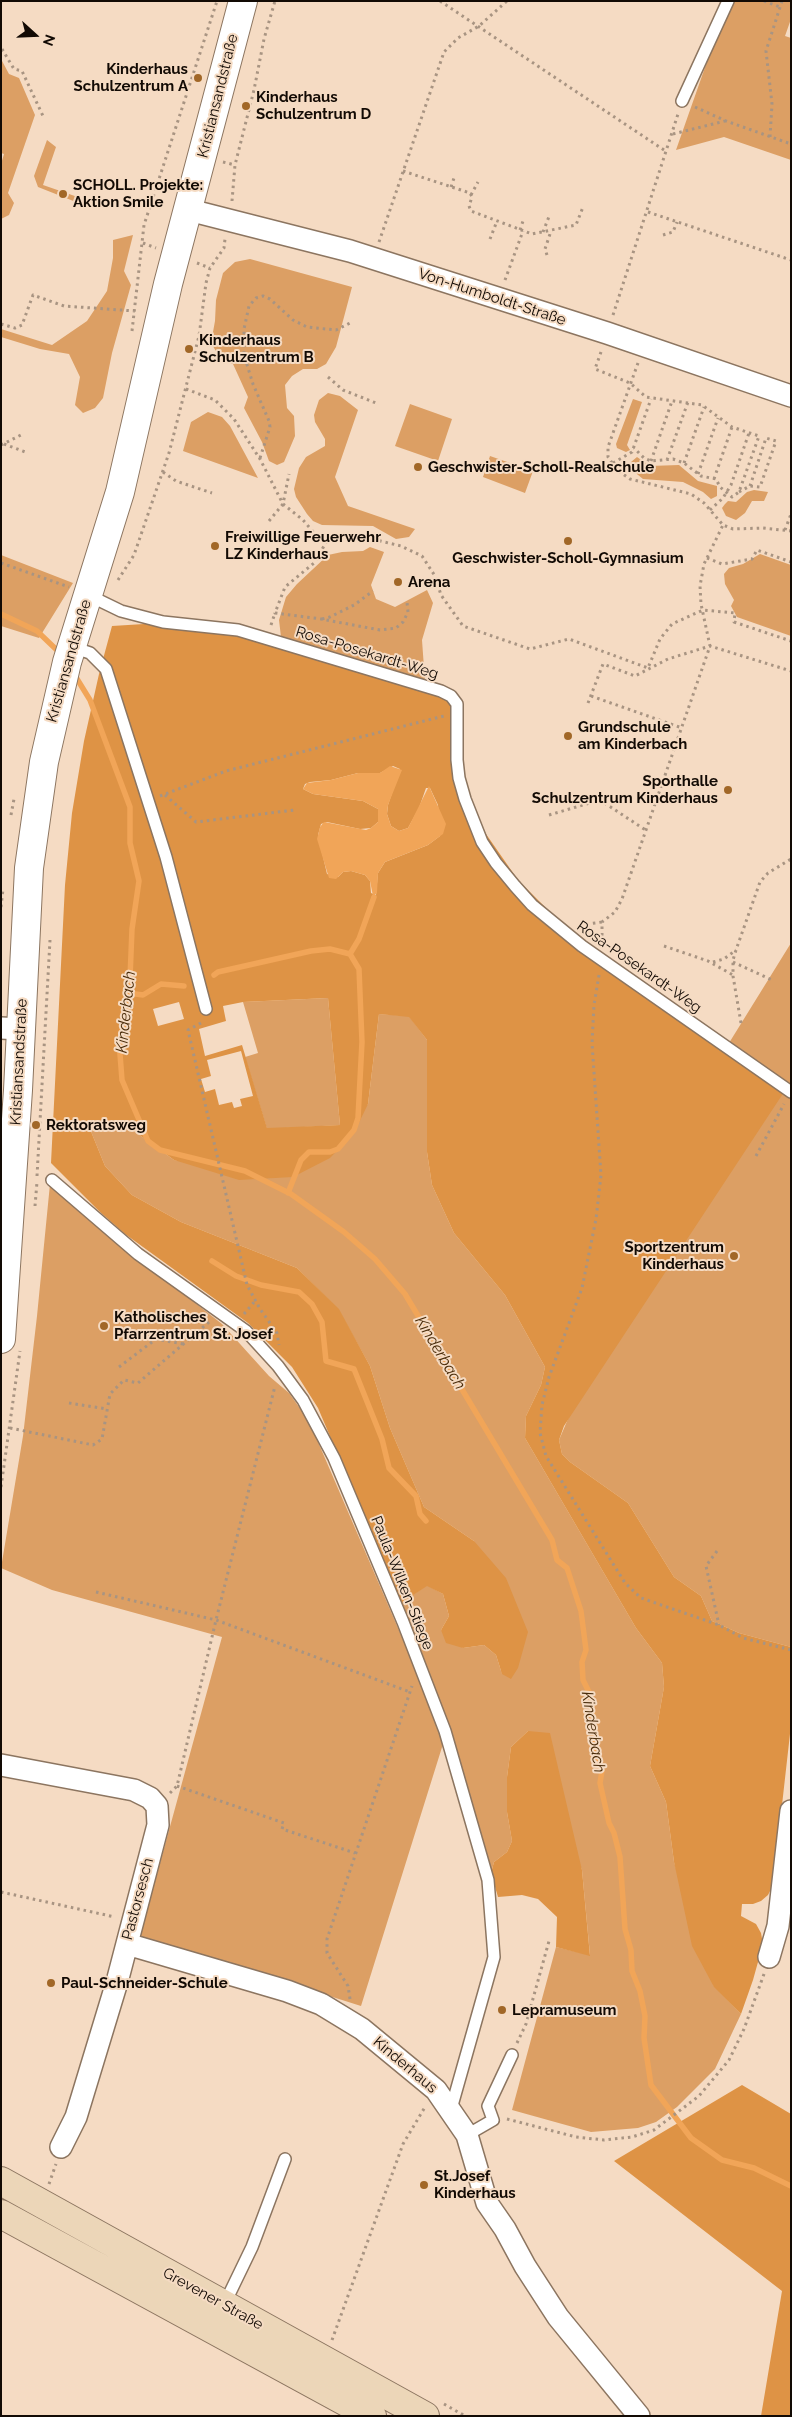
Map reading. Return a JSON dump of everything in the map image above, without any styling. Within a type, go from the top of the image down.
[{"type":"main road","name":"Grevener Straße","points":[[1,2182],[425,2416]]},
{"type":"main road","name":"Grevener Straße","points":[[1,2214],[372,2416]]},
{"type":"street","name":"Kristiansandstraße","points":[[1,1339],[11,1028],[32,840],[46,753],[62,683],[75,646],[81,592],[120,492],[168,284],[243,1]]},
{"type":"street","name":"Von-Humboldt-Straße","points":[[189,210],[373,259],[607,333],[791,396]]},
{"type":"street","points":[[1,1765],[134,1790],[150,1798],[157,1806]]},
{"type":"street","name":"Pastorsesch","points":[[61,2147],[76,2118],[126,1944],[158,1825],[157,1806]]},
{"type":"street","points":[[769,1957],[778,1926],[791,1812]]},
{"type":"street","name":"Kinderhaus","points":[[126,1944],[287,1991],[321,2004],[349,2020],[436,2090],[451,2109],[467,2135],[487,2202],[505,2229],[525,2266],[563,2324],[639,2416]]},
{"type":"lane","points":[[682,101],[728,1]]},
{"type":"lane","name":"Rosa-Posekardt-Weg","points":[[81,592],[163,622],[238,630],[441,691],[451,696],[457,704],[459,778],[472,820],[482,842],[496,863],[532,905],[558,928],[602,961],[791,1092]]},
{"type":"lane","points":[[75,646],[90,653],[106,669],[166,858],[206,1009]]},
{"type":"lane","name":"Paula-Wilken-Stiege","points":[[52,1180],[138,1254],[246,1331],[280,1369],[303,1400],[334,1458],[419,1664],[459,1777],[488,1880],[492,1912],[494,1957],[451,2109]]},
{"type":"lane","points":[[467,2135],[493,2120],[488,2106],[512,2055]]},
{"type":"lane","points":[[224,2305],[252,2247],[285,2159]]},
{"type":"path","points":[[130,339],[135,311],[144,225],[217,1]]},
{"type":"path","points":[[1,563],[81,592],[114,585],[134,555],[162,472],[186,389],[199,336],[203,296],[210,268],[224,248],[235,165],[275,1]]},
{"type":"path","points":[[440,1],[667,152]]},
{"type":"path","points":[[373,259],[444,52],[458,38],[479,26],[507,1]]},
{"type":"path","points":[[764,1],[780,7]]},
{"type":"path","points":[[770,137],[772,104],[766,51],[782,1]]},
{"type":"path","points":[[2,49],[14,69],[22,72],[42,116]]},
{"type":"path","points":[[739,492],[759,436],[732,427],[704,407],[688,402],[651,399],[630,383],[595,369],[648,212],[682,101],[726,121],[791,144]]},
{"type":"path","points":[[672,134],[726,121]]},
{"type":"path","points":[[403,171],[472,195]]},
{"type":"path","points":[[451,187],[455,175]]},
{"type":"path","points":[[478,182],[469,206],[471,212],[532,234],[576,225],[583,207]]},
{"type":"path","points":[[648,212],[791,260]]},
{"type":"path","points":[[543,232],[550,214]]},
{"type":"path","points":[[498,299],[524,218]]},
{"type":"path","points":[[490,240],[497,221]]},
{"type":"path","points":[[663,235],[673,232],[677,222]]},
{"type":"path","points":[[547,255],[545,249],[552,231]]},
{"type":"path","points":[[1,324],[15,328],[22,326],[33,295],[64,306],[135,311]]},
{"type":"path","points":[[260,459],[270,427],[244,355],[244,329],[249,306],[256,298],[263,296],[270,299],[293,320],[307,327],[336,330],[352,322]]},
{"type":"path","points":[[644,346],[608,447],[608,457],[612,464],[630,479],[691,494],[724,525],[733,529],[763,528],[791,531]]},
{"type":"path","points":[[328,377],[344,390],[376,404]]},
{"type":"path","points":[[186,389],[215,400],[234,419],[260,459],[283,504],[303,520],[315,534],[327,541],[372,539],[400,546],[422,556],[435,576],[441,595],[463,626],[530,649],[569,638],[648,668]]},
{"type":"path","points":[[612,464],[632,452],[651,399]]},
{"type":"path","points":[[652,461],[672,401]]},
{"type":"path","points":[[667,460],[688,402]]},
{"type":"path","points":[[684,463],[704,407]]},
{"type":"path","points":[[698,474],[718,418]]},
{"type":"path","points":[[714,479],[732,427]]},
{"type":"path","points":[[710,510],[726,493],[749,433]]},
{"type":"path","points":[[3,444],[23,434]]},
{"type":"path","points":[[634,448],[644,458],[652,461],[667,460],[684,463],[698,474],[714,479],[726,493],[732,496],[750,486],[760,486],[776,441],[766,438],[750,486]]},
{"type":"path","points":[[3,444],[28,453]]},
{"type":"path","points":[[162,472],[176,482],[212,493]]},
{"type":"path","points":[[269,521],[283,504],[289,474]]},
{"type":"path","points":[[785,530],[791,514]]},
{"type":"path","points":[[724,525],[706,558],[700,586],[701,604],[710,646],[622,899],[615,912],[602,922],[602,961],[594,1005],[592,1043],[601,1175],[596,1219],[582,1288],[549,1377],[542,1405],[540,1433],[546,1456],[625,1583],[641,1598],[719,1625],[743,1638],[791,1650]]},
{"type":"path","points":[[327,541],[314,562],[285,587],[275,613],[388,630],[396,628],[403,622],[408,612],[406,602]]},
{"type":"path","points":[[706,558],[722,564],[752,559],[757,550],[791,562]]},
{"type":"path","points":[[321,619],[330,617],[349,607],[373,591]]},
{"type":"path","points":[[648,668],[660,640],[672,624],[703,610],[735,613],[734,622],[791,641]]},
{"type":"path","points":[[588,703],[603,664],[635,676],[668,659],[710,646],[791,670]]},
{"type":"path","points":[[591,696],[682,728]]},
{"type":"path","points":[[148,800],[226,772],[436,716]]},
{"type":"path","points":[[165,795],[196,822],[295,810]]},
{"type":"path","points":[[549,816],[600,800],[647,831]]},
{"type":"path","points":[[741,1023],[733,976],[733,962],[736,950],[760,882],[768,873],[791,859]]},
{"type":"path","points":[[38,1168],[50,931]]},
{"type":"path","points":[[664,946],[712,963],[733,976]]},
{"type":"path","points":[[712,963],[724,959],[736,950]]},
{"type":"path","points":[[733,962],[774,980]]},
{"type":"path","points":[[157,1806],[177,1786],[216,1620],[280,1369],[278,1333],[260,1309],[247,1284],[188,1030],[202,1022],[206,1009]]},
{"type":"path","points":[[756,1156],[791,1092]]},
{"type":"path","points":[[10,1428],[93,1445],[102,1439],[110,1394],[124,1380],[138,1383],[214,1318],[218,1310]]},
{"type":"path","points":[[119,1367],[156,1339],[184,1344]]},
{"type":"path","points":[[69,1403],[107,1409]]},
{"type":"path","points":[[717,1551],[706,1566],[719,1625]]},
{"type":"path","points":[[96,1592],[216,1620],[410,1692]]},
{"type":"path","points":[[349,2020],[348,1986],[326,1947],[327,1939],[417,1676],[419,1664]]},
{"type":"path","points":[[177,1786],[284,1823],[282,1829],[355,1853]]},
{"type":"path","points":[[1,1892],[132,1922]]},
{"type":"path","points":[[512,2055],[526,2024],[549,1941]]},
{"type":"path","points":[[493,2120],[512,2119],[576,2137],[604,2140],[632,2137],[654,2130],[699,2096],[729,2060],[744,2029],[769,1957]]},
{"type":"path","points":[[322,2359],[331,2341],[403,2144],[436,2090]]},
{"type":"path","points":[[39,2202],[52,2178],[61,2147]]},
{"type":"shaded area","points":[[734,1],[791,1],[791,19],[785,36],[791,38],[791,160],[724,137],[676,150],[709,56]]},
{"type":"shaded area","points":[[1,59],[9,74],[19,78],[35,115],[8,193],[14,203],[9,215],[1,219],[1,164],[4,154],[1,153]]},
{"type":"shaded area","points":[[47,140],[56,147],[43,185],[95,203],[81,204],[38,187],[34,176]]},
{"type":"shaded area","points":[[133,235],[124,271],[131,285],[112,353],[103,398],[95,408],[83,413],[75,405],[80,377],[69,354],[40,349],[1,337],[1,329],[52,345],[87,321],[107,291],[113,258],[113,240]]},
{"type":"shaded area","points":[[250,259],[352,287],[336,347],[326,364],[317,369],[303,369],[292,376],[285,385],[287,408],[294,416],[295,436],[284,462],[277,465],[269,461],[262,442],[244,408],[248,397],[233,364],[222,361],[211,343],[216,300],[223,273],[235,262]]},
{"type":"shaded area","points":[[328,393],[340,396],[358,410],[335,477],[348,506],[415,529],[409,537],[396,539],[373,526],[322,525],[313,521],[296,497],[294,489],[299,468],[306,457],[325,446],[325,439],[315,422],[314,415],[319,400]]},
{"type":"shaded area","points":[[633,399],[642,402],[627,445],[630,450],[626,452],[617,448],[616,444]]},
{"type":"shaded area","points":[[410,404],[452,419],[438,461],[395,446]]},
{"type":"shaded area","points":[[208,412],[222,417],[230,426],[258,478],[183,451],[191,422]]},
{"type":"shaded area","points":[[490,456],[533,471],[525,493],[483,477]]},
{"type":"shaded area","points":[[637,457],[650,466],[679,465],[698,481],[717,486],[717,496],[711,499],[703,492],[683,482],[643,479],[632,470],[631,462]]},
{"type":"shaded area","points":[[754,490],[768,492],[764,501],[752,501],[745,513],[736,520],[726,516],[722,508],[728,501],[736,502],[747,492]]},
{"type":"shaded area","points":[[370,547],[384,552],[371,585],[376,599],[395,607],[427,590],[433,603],[422,640],[425,682],[281,637],[279,620],[286,597],[297,584],[328,555],[363,551]]},
{"type":"shaded area","points":[[760,554],[791,565],[791,636],[737,617],[731,606],[734,600],[725,584],[724,574],[729,568],[743,564]]},
{"type":"shaded area","points":[[1,555],[73,583],[39,638],[1,626]]},
{"type":"shaded area","points":[[208,620],[257,630],[452,691],[464,709],[463,758],[466,782],[472,804],[486,834],[518,880],[554,916],[580,937],[788,1086],[564,1426],[559,1440],[562,1454],[570,1462],[628,1503],[674,1577],[701,1596],[712,1621],[739,1633],[791,1647],[791,1725],[773,1885],[768,1895],[761,1901],[753,1904],[742,1904],[741,1916],[756,1924],[761,1933],[763,1944],[741,2014],[714,1987],[692,1946],[674,1862],[666,1802],[650,1766],[664,1687],[662,1663],[636,1628],[525,1438],[526,1416],[541,1385],[545,1367],[505,1295],[454,1233],[432,1185],[427,1152],[427,1040],[409,1017],[379,1014],[368,1104],[354,1133],[330,1158],[293,1177],[239,1180],[174,1160],[123,1123],[90,1129],[105,1166],[132,1195],[181,1222],[297,1268],[339,1309],[370,1366],[390,1428],[424,1507],[474,1541],[506,1578],[528,1632],[518,1668],[511,1679],[502,1674],[496,1655],[484,1645],[463,1648],[446,1643],[441,1630],[449,1616],[443,1594],[427,1586],[401,1603],[318,1408],[292,1367],[248,1323],[125,1234],[51,1163],[65,885],[72,813],[84,741],[112,626]],"holes":[[[393,766],[400,769],[388,805],[387,814],[391,826],[399,831],[408,828],[419,808],[426,788],[430,788],[438,805],[440,836],[428,845],[385,862],[378,873],[376,895],[371,893],[370,881],[365,875],[351,871],[343,872],[338,877],[327,874],[318,835],[321,824],[327,822],[360,829],[371,828],[378,822],[378,809],[363,801],[313,794],[303,789],[305,784],[310,782],[331,780],[358,773],[380,773]],[[328,998],[340,1125],[267,1128],[242,1045],[205,1056],[199,1029],[226,1021],[223,1006],[243,1002]],[[179,1002],[184,1019],[158,1026],[153,1009]],[[241,1051],[253,1096],[240,1099],[242,1106],[234,1108],[232,1102],[219,1105],[215,1089],[205,1092],[201,1079],[211,1076],[207,1060]]]},
{"type":"shaded area","points":[[390,766],[402,770],[388,805],[387,814],[391,826],[399,831],[408,828],[429,786],[446,824],[443,834],[428,845],[385,862],[378,873],[377,893],[373,896],[370,881],[365,875],[351,871],[343,872],[336,879],[329,878],[317,839],[320,827],[324,822],[366,830],[371,828],[378,822],[378,809],[363,801],[313,794],[303,789],[307,783],[331,780],[358,773],[380,773]]},
{"type":"shaded area","name":"Sportzentrum Kinderhaus","points":[[791,943],[791,1647],[739,1633],[712,1621],[701,1596],[674,1577],[628,1503],[570,1462],[562,1454],[559,1440],[729,1043]]},
{"type":"shaded area","points":[[328,998],[340,1125],[267,1129],[245,1057],[258,1053],[243,1002]]},
{"type":"shaded area","points":[[379,1014],[409,1016],[427,1040],[427,1152],[432,1185],[454,1233],[505,1295],[545,1367],[541,1385],[526,1416],[525,1438],[636,1628],[662,1663],[664,1687],[650,1766],[666,1802],[674,1862],[714,1986],[741,2014],[715,2069],[677,2107],[656,2122],[638,2128],[591,2132],[512,2110],[556,1947],[590,1955],[582,1870],[528,1731],[511,1747],[507,1777],[507,1812],[512,1841],[507,1852],[494,1862],[491,1873],[449,1726],[401,1603],[427,1585],[443,1594],[449,1616],[441,1630],[463,1648],[484,1645],[496,1655],[502,1674],[474,1541],[424,1507],[390,1428],[370,1366],[338,1309],[297,1268],[181,1222],[132,1195],[105,1166],[90,1129],[123,1123],[174,1160],[293,1177],[368,1104]]},
{"type":"shaded area","points":[[50,1184],[106,1233],[222,1324],[269,1376],[289,1393],[309,1421],[407,1649],[443,1744],[361,2006],[140,1936],[222,1637],[52,1590],[1,1568],[23,1436]]},
{"type":"shaded area","points":[[528,1731],[550,1733],[582,1870],[590,1956],[556,1947],[557,1917],[538,1899],[522,1895],[498,1897],[491,1873],[494,1862],[507,1852],[512,1841],[507,1812],[507,1777],[511,1747]]},
{"type":"shaded area","points":[[742,2085],[791,2114],[791,2416],[761,2416],[782,2291],[614,2161]]},
{"type":"waterway","name":"Kinderbach","points":[[1,614],[37,631],[61,654]]},
{"type":"waterway","name":"Kinderbach","points":[[74,674],[90,700],[130,807],[130,843],[139,881],[132,929],[129,1003],[121,1035],[120,1054],[122,1080],[148,1141],[160,1150],[245,1171],[291,1194],[344,1232],[375,1259],[405,1294],[552,1540],[557,1560],[567,1568],[581,1611],[586,1650],[582,1662],[583,1680],[590,1694],[592,1705],[593,1751],[602,1771],[600,1783],[609,1823],[614,1833],[620,1857],[625,1929],[631,1950],[632,1971],[640,1991],[645,2016],[644,2038],[651,2085],[691,2138],[722,2160],[754,2168],[791,2186]]},
{"type":"waterway","points":[[350,954],[359,939],[374,897]]},
{"type":"waterway","points":[[214,975],[218,972],[311,951],[330,949],[350,954],[359,969],[362,1042],[358,1118],[354,1130],[338,1149],[330,1152],[309,1152],[301,1160],[288,1193]]},
{"type":"waterway","points":[[128,993],[143,995],[161,984],[184,986]]},
{"type":"waterway","points":[[212,1261],[236,1276],[261,1285],[299,1292],[312,1304],[322,1322],[326,1361],[354,1369],[382,1439],[389,1468],[416,1496],[420,1514],[426,1521]]},
{"type":"place","name":"Kinderhaus Schulzentrum A","points":[[198,78]]},
{"type":"place","name":"Kinderhaus Schulzentrum D","points":[[246,106]]},
{"type":"place","name":"SCHOLL. Projekte: Aktion Smile","points":[[63,194]]},
{"type":"place","name":"Kinderhaus Schulzentrum B","points":[[189,349]]},
{"type":"place","name":"Geschwister-Scholl-Realschule","points":[[418,467]]},
{"type":"place","name":"Geschwister-Scholl-Gymnasium","points":[[568,541]]},
{"type":"place","name":"Freiwillige Feuerwehr LZ Kinderhaus","points":[[215,546]]},
{"type":"place","name":"Arena","points":[[398,582]]},
{"type":"place","name":"Grundschule am Kinderbach","points":[[568,736]]},
{"type":"place","name":"Sporthalle Schulzentrum Kinderhaus","points":[[728,790]]},
{"type":"place","name":"Rektoratsweg","points":[[36,1125]]},
{"type":"place","name":"Sportzentrum Kinderhaus","points":[[734,1256]]},
{"type":"place","name":"Katholisches Pfarrzentrum St. Josef","points":[[104,1326]]},
{"type":"place","name":"Paul-Schneider-Schule","points":[[51,1983]]},
{"type":"place","name":"Lepramuseum","points":[[502,2010]]},
{"type":"place","name":"St.Josef Kinderhaus","points":[[424,2185]]}]
